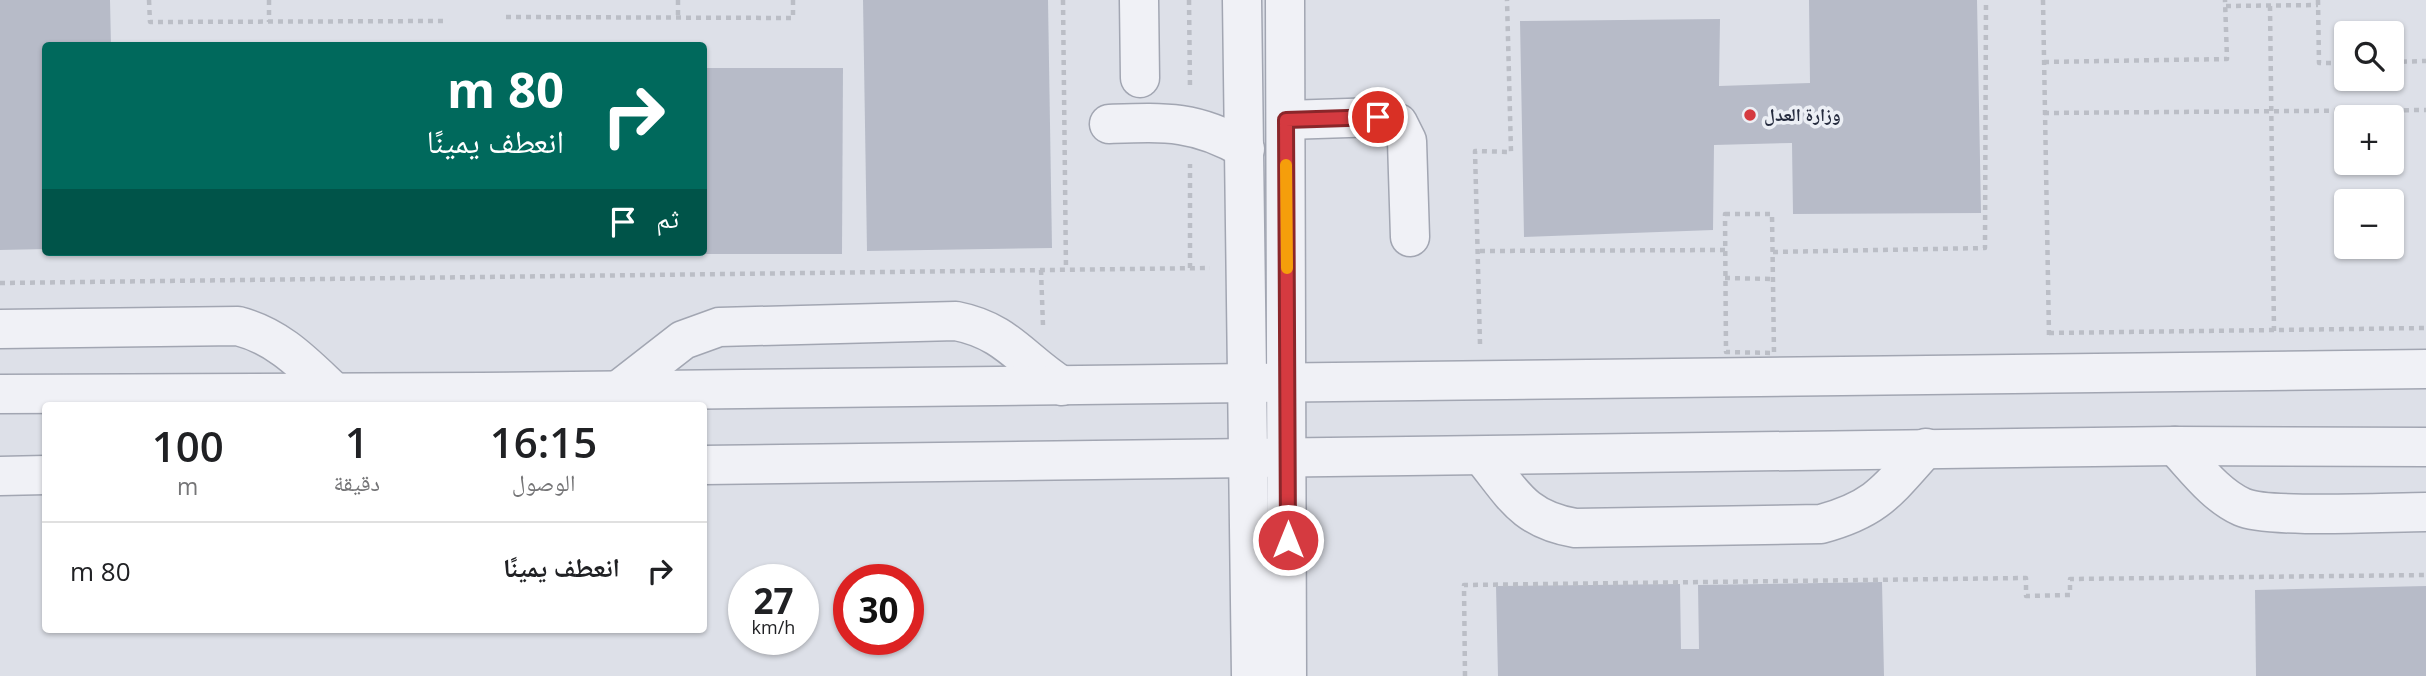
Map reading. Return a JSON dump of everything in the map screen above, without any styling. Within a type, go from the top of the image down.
[{"type":"street","points":[[1139,0],[1140,78]]},
{"type":"street","points":[[1242,0],[1248,268],[1251,676]]},
{"type":"street","points":[[1285,0],[1289,458],[1287,676]]},
{"type":"street","points":[[1286,120],[1378,117],[1398,123],[1407,141],[1410,237]]},
{"type":"street","points":[[1109,124],[1190,124],[1226,137],[1245,149]]},
{"type":"street","points":[[620,389],[683,340],[719,327],[956,321],[980,326],[1001,336],[1062,386]]},
{"type":"street","points":[[0,329],[238,326],[259,332],[285,346],[335,393]]},
{"type":"street","points":[[0,394],[1062,386],[2426,369]]},
{"type":"street","points":[[707,464],[2175,446],[2426,447]]},
{"type":"street","points":[[2175,446],[2217,491],[2244,508],[2271,512],[2426,512]]},
{"type":"street","points":[[1482,456],[1528,512],[1552,524],[1589,528],[1821,524],[1854,515],[1881,497],[1926,449]]},
{"type":"street","points":[[0,475],[42,475]]},
{"type":"path","points":[[149,0],[150,22],[444,21]]},
{"type":"path","points":[[269,0],[269,22]]},
{"type":"path","points":[[678,0],[678,17]]},
{"type":"path","points":[[506,17],[793,18],[793,0]]},
{"type":"path","points":[[1063,0],[1066,270]]},
{"type":"path","points":[[1480,380],[1480,251],[1475,151],[1511,152],[1507,0]]},
{"type":"path","points":[[1773,252],[1985,248],[1986,0]]},
{"type":"path","points":[[2043,0],[2050,374]]},
{"type":"path","points":[[2043,62],[2227,59],[2226,3],[2270,6],[2318,3],[2319,63],[2334,63]]},
{"type":"path","points":[[2270,6],[2273,371]]},
{"type":"path","points":[[2404,62],[2426,61]]},
{"type":"path","points":[[2044,113],[2426,110]]},
{"type":"path","points":[[1725,214],[1772,214],[1773,252],[1774,353],[1726,352],[1725,214]]},
{"type":"path","points":[[1480,251],[1725,250]]},
{"type":"path","points":[[0,283],[1248,268]]},
{"type":"path","points":[[1725,278],[1773,279]]},
{"type":"path","points":[[2049,333],[2426,328]]},
{"type":"path","points":[[1465,676],[1464,584],[2026,578],[2026,596],[2070,595],[2070,579],[2426,575]]},
{"type":"building","points":[[0,0],[110,0],[111,42],[42,42],[42,249],[0,250]]},
{"type":"building","points":[[863,0],[1048,0],[1052,248],[867,251]]},
{"type":"building","name":"وزارة العدل","points":[[1809,0],[1977,0],[1981,213],[1793,214],[1792,143],[1714,145],[1713,230],[1524,237],[1520,21],[1720,19],[1719,86],[1810,83]]},
{"type":"building","points":[[707,68],[843,68],[842,254],[707,254]]},
{"type":"building","points":[[1882,582],[1884,676],[1498,676],[1496,586],[1680,584],[1681,649],[1699,649],[1698,585]]},
{"type":"building","points":[[2426,586],[2426,676],[2256,676],[2255,590]]},
{"type":"slow traffic","points":[[1286,165],[1287,268]]},
{"type":"place","name":"وزارة العدل","points":[[1750,115]]},
{"type":"route","points":[[1288,540],[1286,120],[1378,117]]}]
